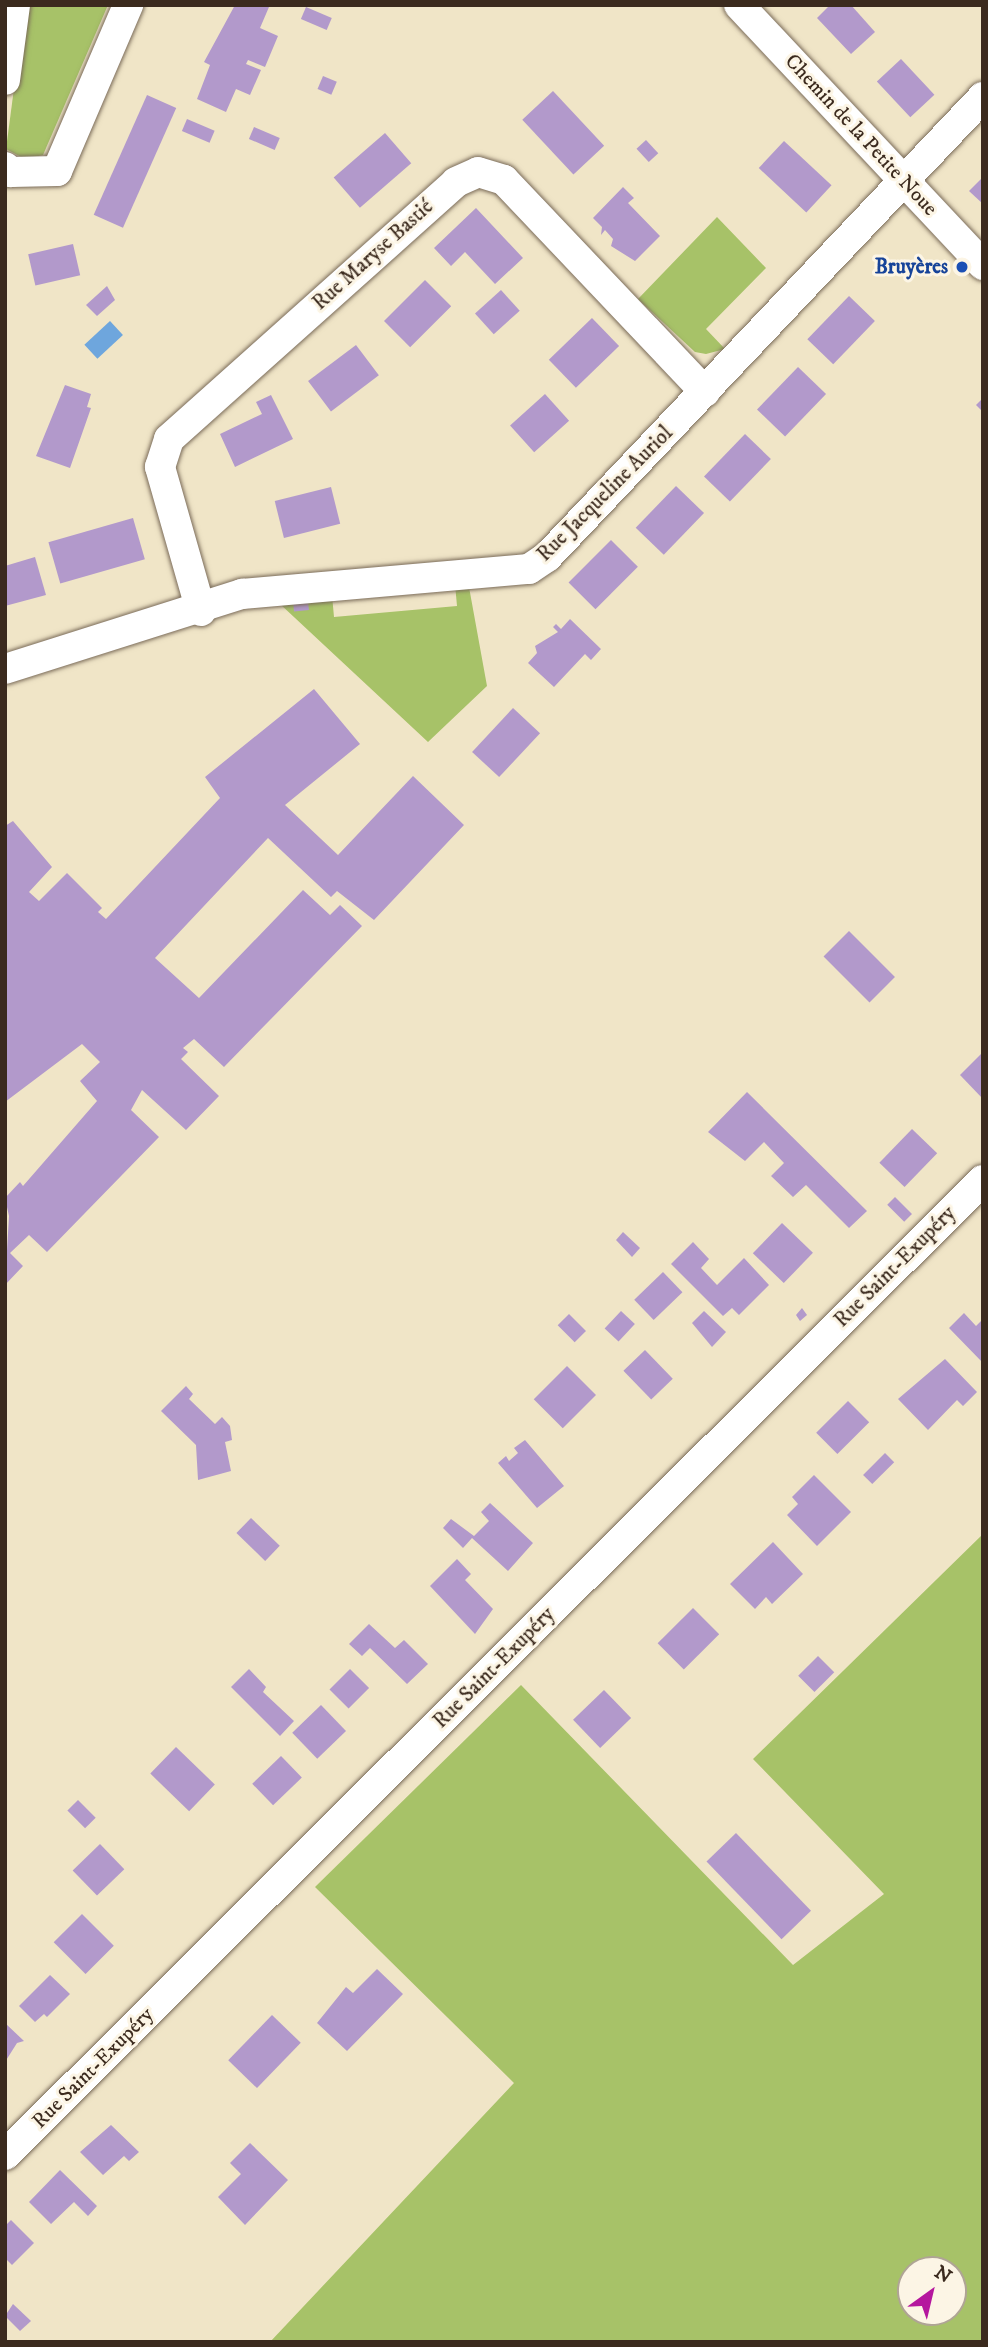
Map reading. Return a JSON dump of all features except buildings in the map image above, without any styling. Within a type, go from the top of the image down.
[{"type":"street","points":[[5,80],[15,5]]},
{"type":"street","points":[[5,167],[11,172],[57,171],[128,5]]},
{"type":"street","name":"Chemin de la Petite Noue","points":[[739,5],[983,265]]},
{"type":"street","name":"Rue Jacqueline Auriol","points":[[5,669],[201,611],[242,594],[528,569],[547,557],[983,97]]},
{"type":"street","name":"Rue Maryse Bastié","points":[[201,611],[160,467],[169,439],[456,182],[478,172],[504,180],[705,392]]},
{"type":"street","name":"Rue Saint-Exupéry","points":[[5,2155],[983,1180]]},
{"type":"green space","points":[[25,5],[108,5],[43,155],[25,159],[6,149]]},
{"type":"green space","points":[[717,217],[766,268],[706,329],[725,349],[706,354],[695,352],[638,299]]},
{"type":"green space","points":[[455,584],[469,587],[487,686],[428,742],[280,604],[332,595],[334,617],[457,606]]},
{"type":"green space","points":[[983,1534],[983,2342],[270,2342],[514,2083],[315,1887],[521,1685],[793,1965],[884,1894],[753,1759]]},
{"type":"water","points":[[110,321],[123,335],[97,359],[84,345]]},
{"type":"place","name":"Bruyères","points":[[962,267]]}]
